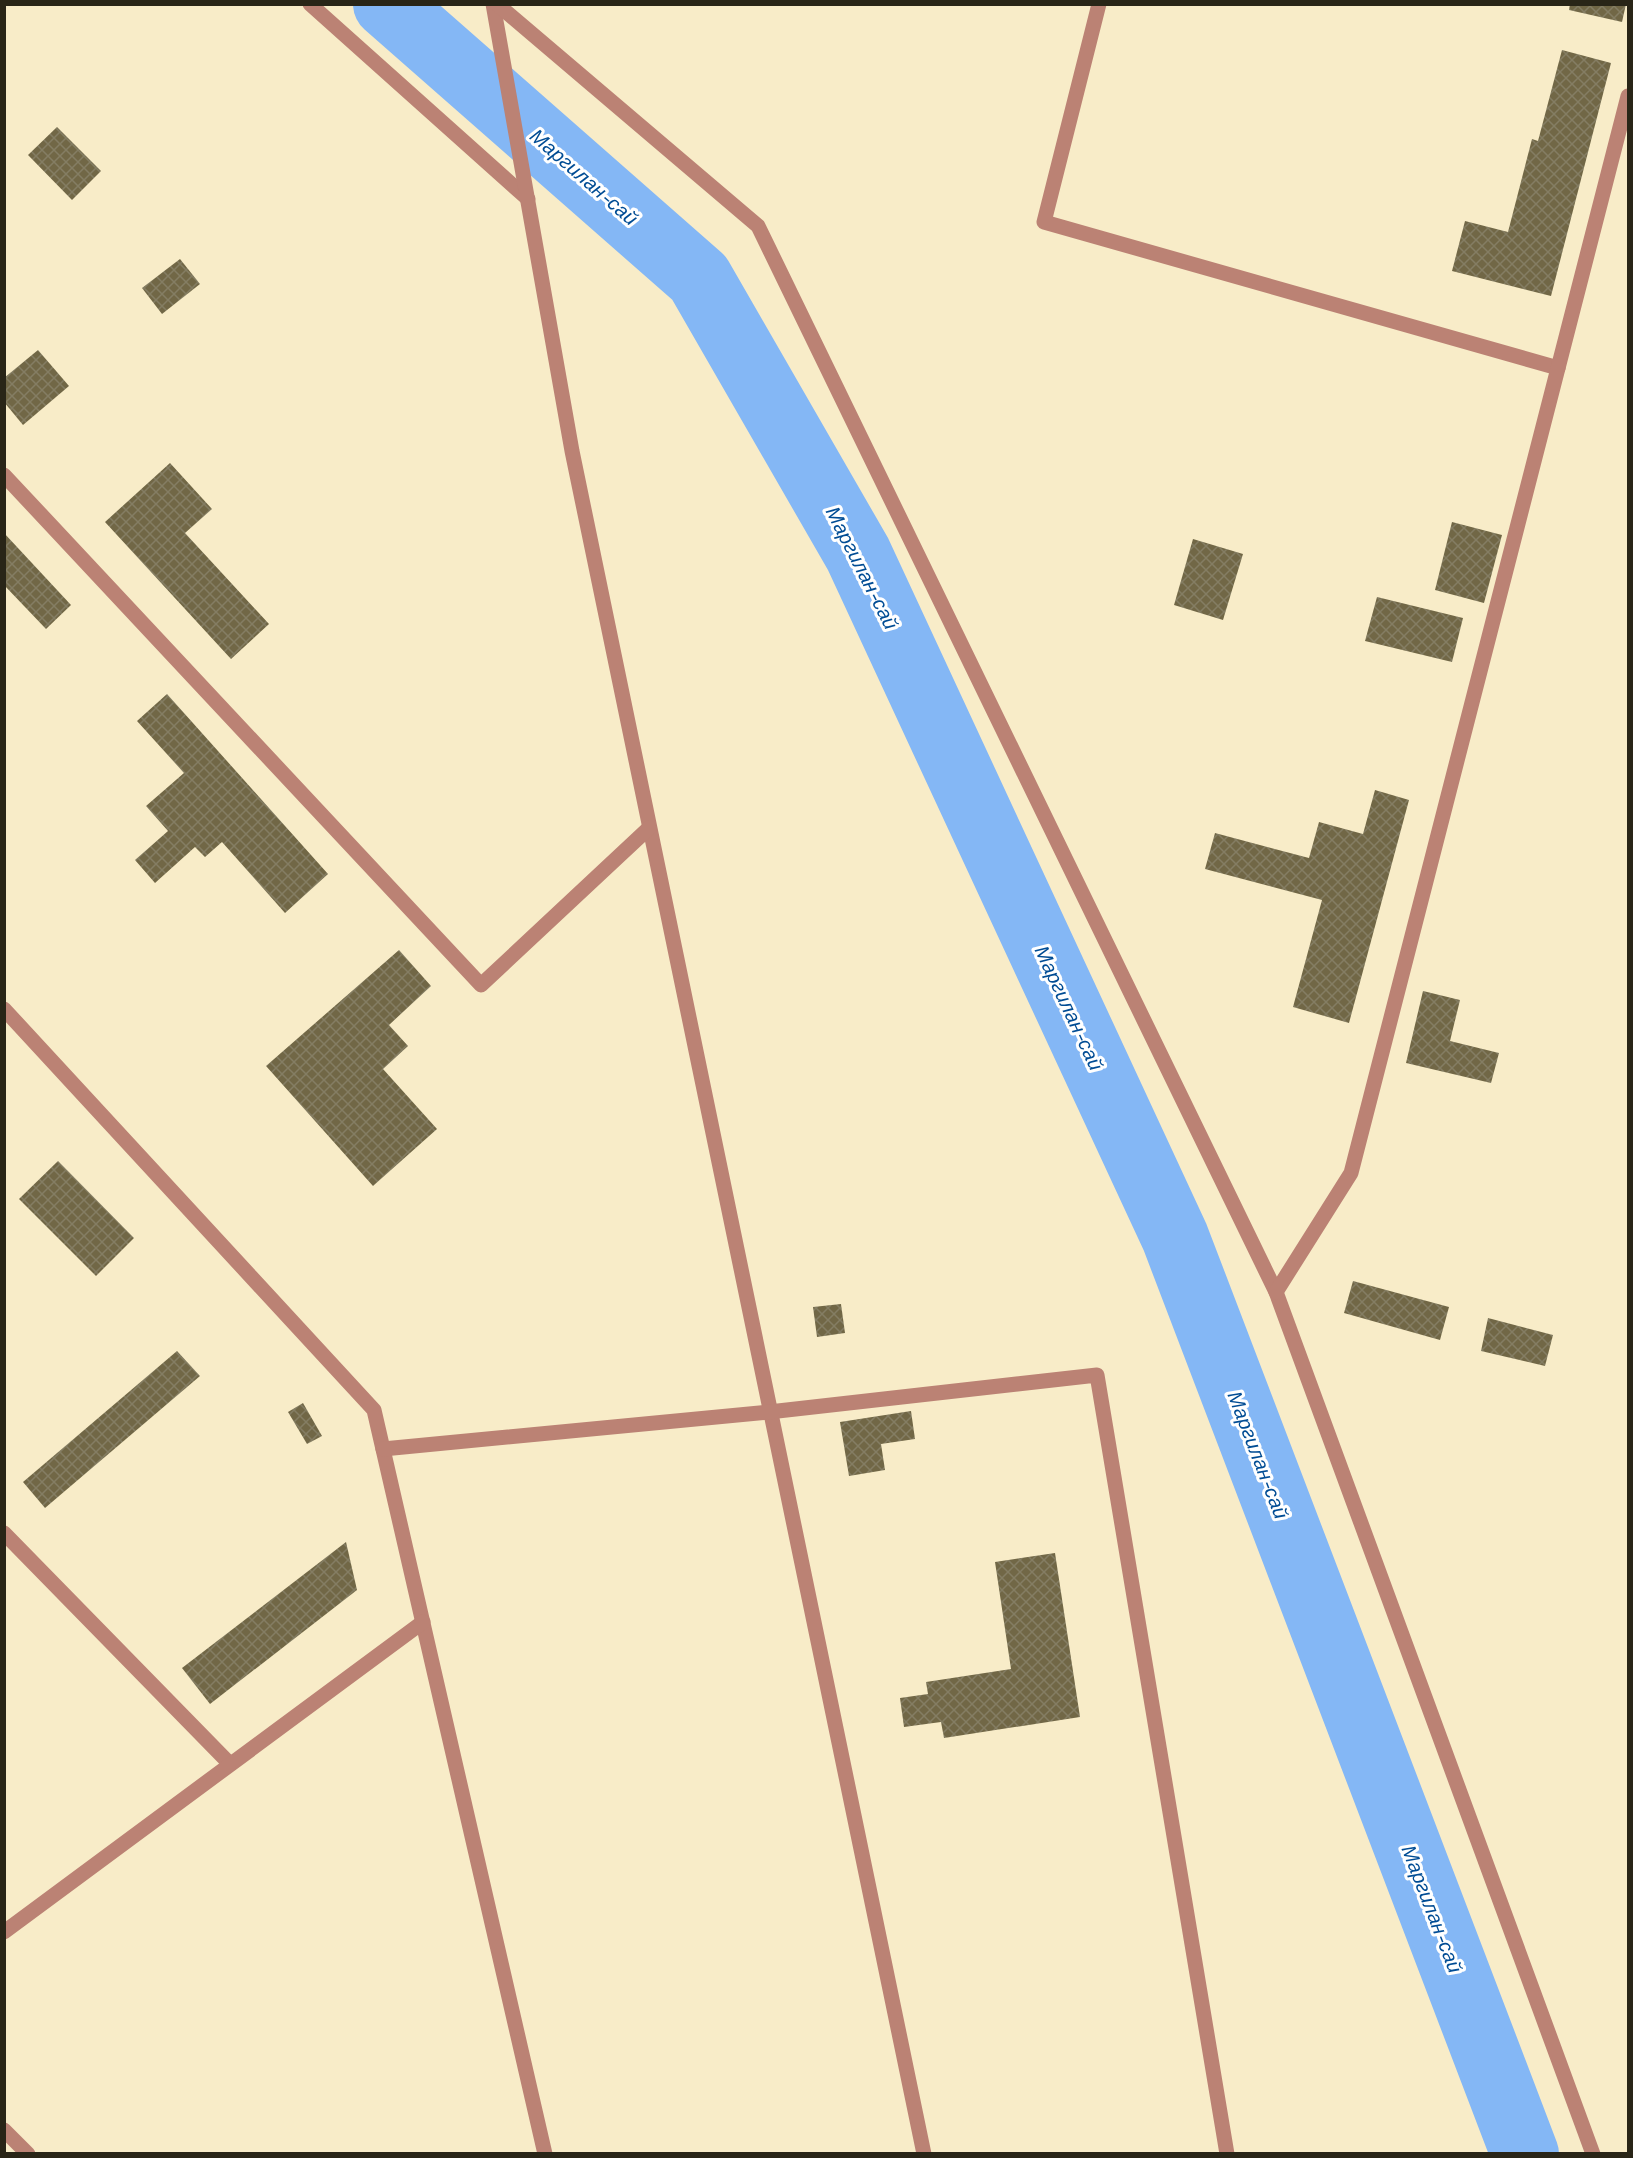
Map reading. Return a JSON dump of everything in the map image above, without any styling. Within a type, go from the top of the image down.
[{"type":"street","points":[[310,4],[528,199]]},
{"type":"street","points":[[495,4],[572,451],[924,2154]]},
{"type":"street","points":[[495,4],[758,226],[1276,1292],[1593,2154]]},
{"type":"street","points":[[1099,4],[1044,222],[1558,368]]},
{"type":"street","points":[[1276,1292],[1351,1173],[1629,96]]},
{"type":"street","points":[[4,475],[481,985],[649,828]]},
{"type":"street","points":[[4,1009],[374,1410],[545,2154]]},
{"type":"street","points":[[383,1449],[769,1412],[1096,1375],[1227,2154]]},
{"type":"street","points":[[4,1533],[231,1764]]},
{"type":"street","points":[[4,1932],[423,1622]]},
{"type":"street","points":[[4,2130],[28,2154]]},
{"type":"building","points":[[1570,4],[1626,4],[1622,22],[1569,10]]},
{"type":"building","points":[[1562,50],[1611,63],[1551,296],[1452,271],[1465,221],[1508,232],[1532,139],[1538,141]]},
{"type":"building","points":[[57,127],[101,171],[72,200],[28,155]]},
{"type":"building","points":[[180,259],[200,284],[162,314],[142,288]]},
{"type":"building","points":[[38,350],[69,386],[23,425],[4,402],[4,378]]},
{"type":"building","points":[[170,463],[212,509],[185,533],[269,624],[231,659],[105,522]]},
{"type":"building","points":[[1452,522],[1502,535],[1484,603],[1435,590]]},
{"type":"building","points":[[4,533],[71,605],[46,629],[4,585]]},
{"type":"building","points":[[1193,539],[1243,554],[1223,620],[1174,605]]},
{"type":"building","points":[[1377,597],[1463,618],[1452,662],[1365,641]]},
{"type":"building","points":[[167,694],[328,874],[285,913],[222,842],[205,857],[195,847],[155,883],[135,860],[168,831],[146,806],[184,773],[137,721]]},
{"type":"building","points":[[1375,790],[1409,800],[1349,1023],[1293,1007],[1322,900],[1205,869],[1215,833],[1309,858],[1319,822],[1363,834]]},
{"type":"building","points":[[399,950],[431,986],[389,1025],[408,1046],[383,1069],[437,1129],[373,1186],[266,1066]]},
{"type":"building","points":[[1423,991],[1460,1000],[1450,1041],[1499,1053],[1491,1083],[1406,1063]]},
{"type":"building","points":[[58,1161],[134,1238],[96,1276],[19,1199]]},
{"type":"building","points":[[1353,1281],[1449,1307],[1440,1340],[1344,1313]]},
{"type":"building","points":[[841,1304],[845,1333],[817,1337],[813,1307]]},
{"type":"building","points":[[1488,1318],[1553,1335],[1545,1366],[1481,1351]]},
{"type":"building","points":[[177,1351],[200,1376],[45,1508],[23,1482]]},
{"type":"building","points":[[303,1403],[322,1436],[307,1444],[288,1412]]},
{"type":"building","points":[[911,1411],[915,1439],[881,1444],[885,1470],[849,1476],[840,1422]]},
{"type":"building","points":[[346,1542],[357,1590],[210,1704],[182,1668]]},
{"type":"building","points":[[1055,1553],[1080,1717],[944,1738],[941,1722],[904,1727],[900,1698],[928,1694],[926,1682],[1011,1669],[995,1562]]},
{"type":"waterway","name":"Маргилан-сай","points":[[387,4],[699,278],[858,554],[1175,1237],[1525,2154]]}]
